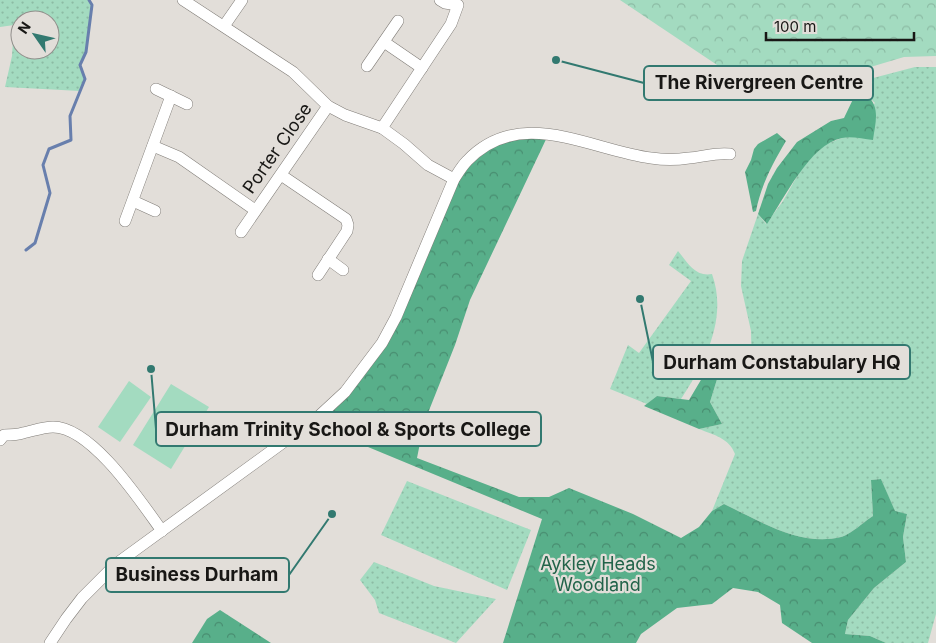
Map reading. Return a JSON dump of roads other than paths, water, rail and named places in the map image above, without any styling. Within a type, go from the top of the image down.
[{"type":"street","points":[[183,0],[293,72],[328,106],[346,116],[382,128],[428,165],[454,179]]},
{"type":"street","points":[[224,26],[242,0]]},
{"type":"street","points":[[382,128],[451,24],[459,2],[445,3],[440,0]]},
{"type":"street","points":[[367,66],[398,21]]},
{"type":"street","points":[[384,42],[422,68]]},
{"type":"street","points":[[156,89],[187,104]]},
{"type":"street","points":[[125,221],[171,96]]},
{"type":"street","name":"Porter Close","points":[[241,232],[328,106]]},
{"type":"street","points":[[50,643],[76,605],[102,576],[318,417],[345,392],[382,343],[396,317],[454,179],[467,161],[481,150],[502,138],[528,132],[555,134],[650,158],[668,160],[720,153],[730,154]]},
{"type":"street","name":"Porter Close","points":[[153,146],[179,157],[255,210]]},
{"type":"street","points":[[281,175],[346,219],[348,224],[347,231],[318,275]]},
{"type":"street","points":[[132,202],[155,210]]},
{"type":"street","points":[[328,259],[342,270]]},
{"type":"street","points":[[1,435],[22,434],[53,427],[64,429],[81,437],[98,451],[121,476],[162,531]]},
{"type":"waterway","points":[[26,250],[35,243],[50,193],[43,165],[49,149],[71,140],[70,116],[85,79],[80,65],[86,52],[92,5],[89,0]]},
{"type":"place","name":"The Rivergreen Centre","points":[[556,60]]},
{"type":"place","name":"Durham Constabulary HQ","points":[[640,299]]},
{"type":"place","name":"Durham Trinity School & Sports College","points":[[151,369]]},
{"type":"place","name":"Business Durham","points":[[332,514]]},
{"type":"park label","name":"Aykley Heads Woodland","points":[[598,573]]}]
